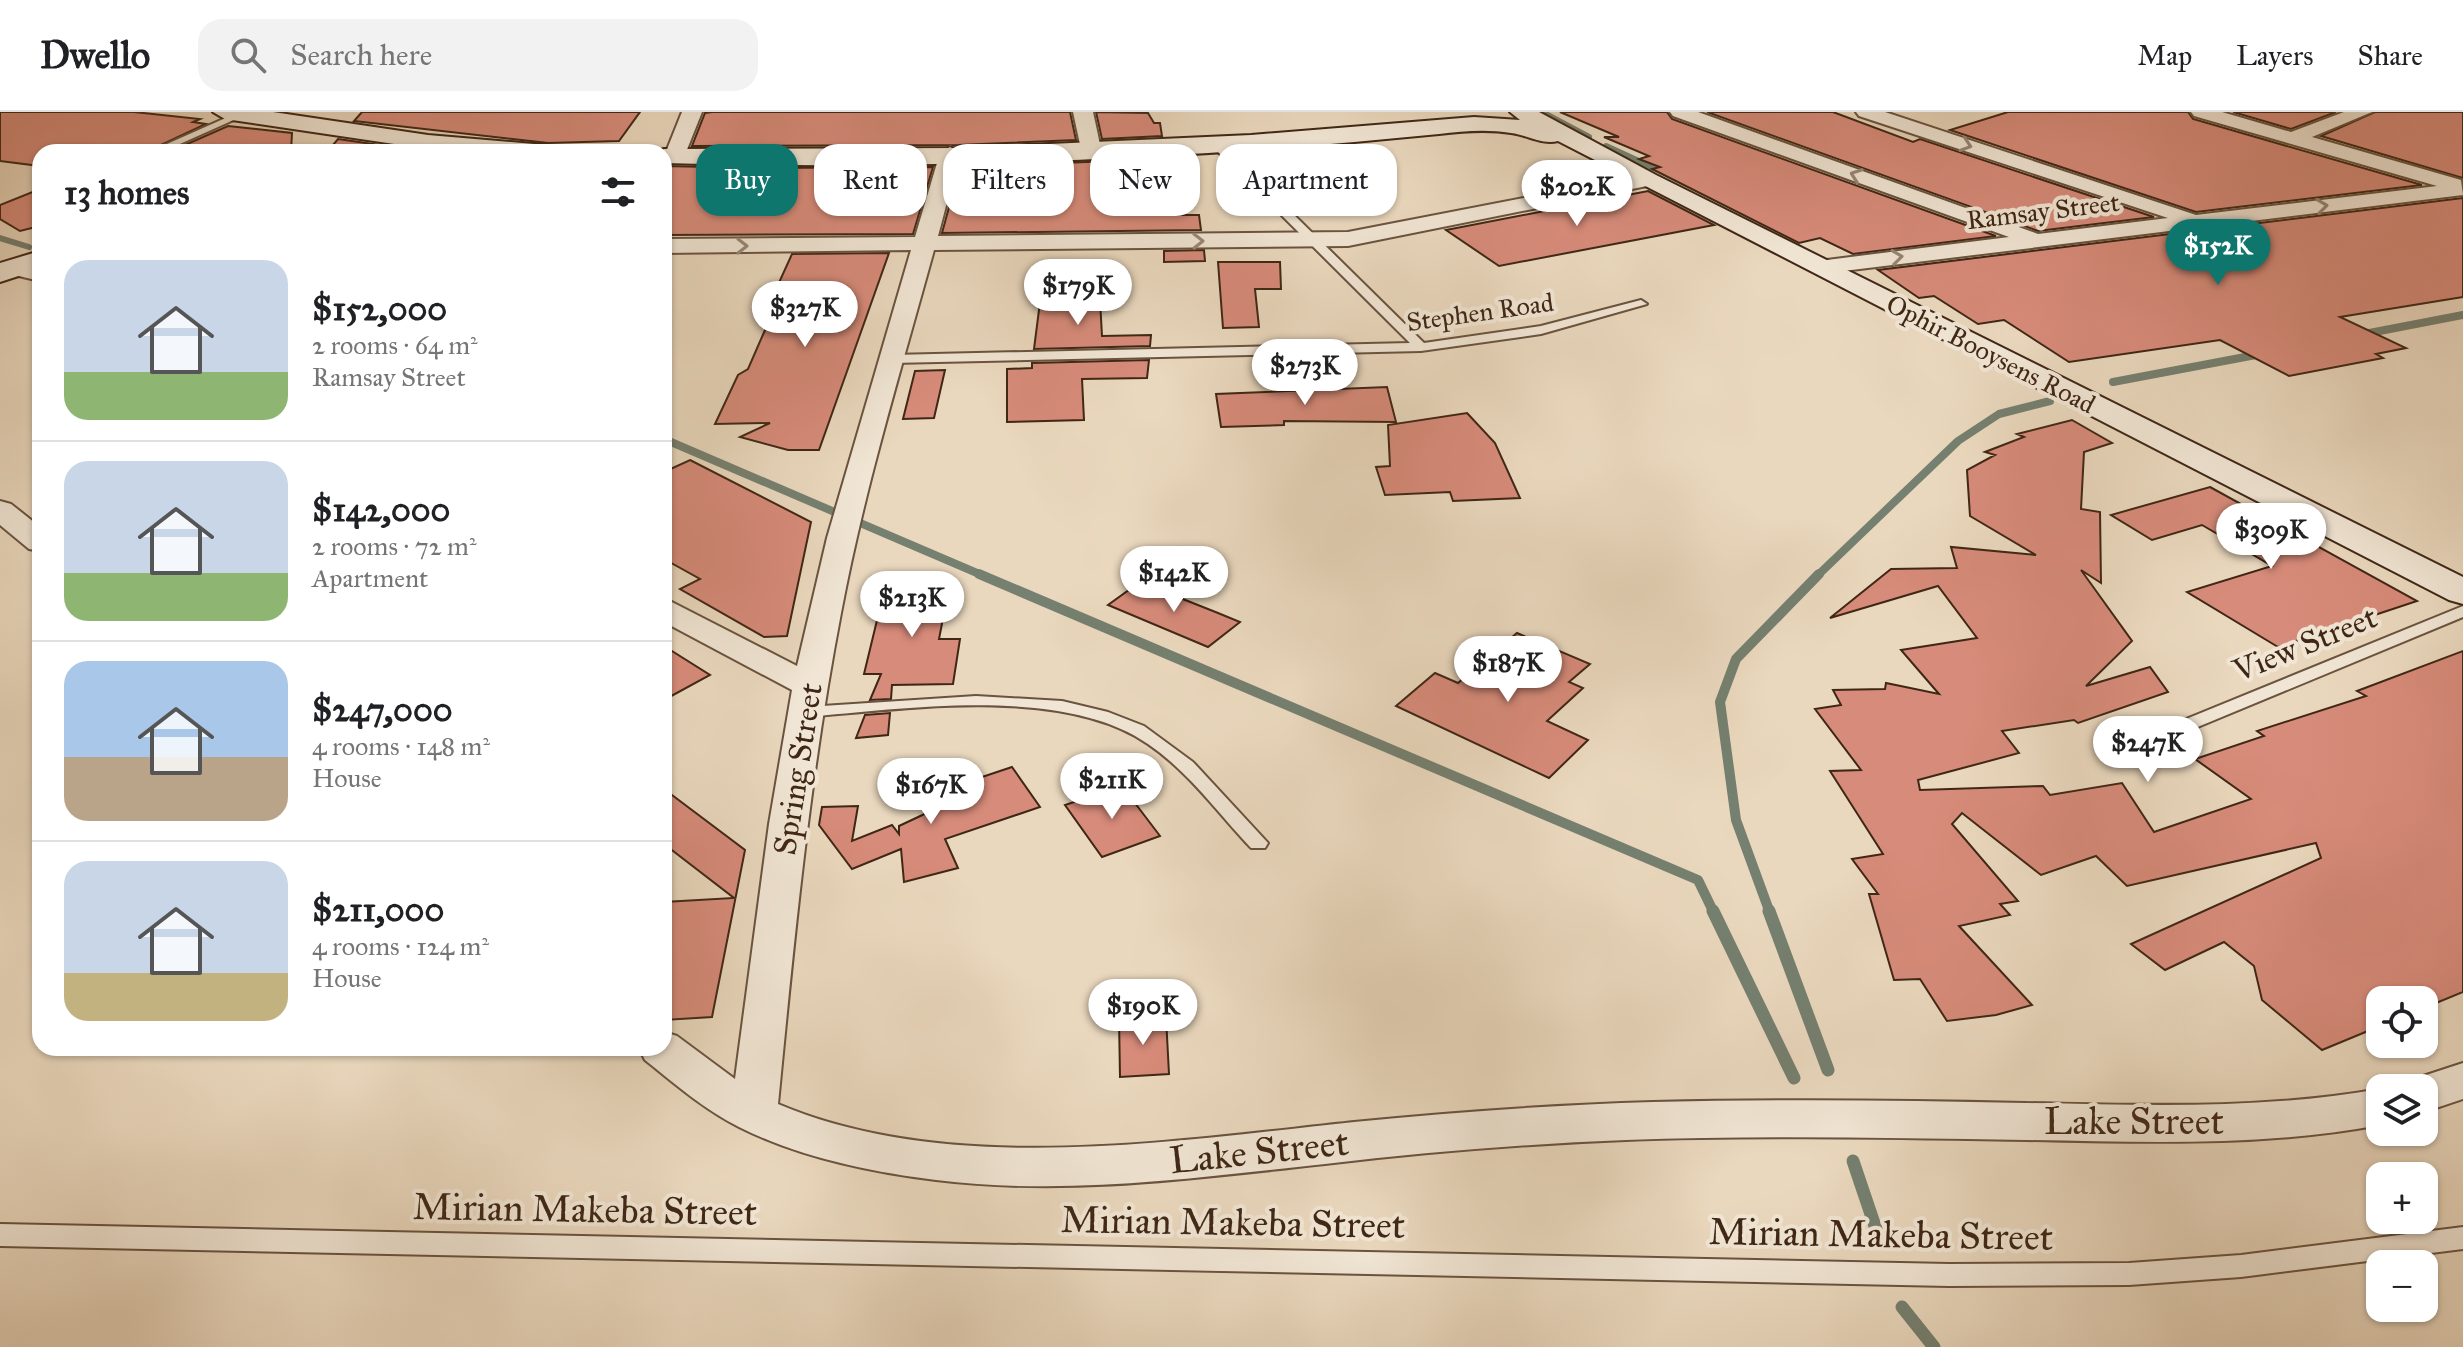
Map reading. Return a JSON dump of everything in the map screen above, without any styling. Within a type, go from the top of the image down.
[{"type":"street","points":[[672,151],[692,112]]},
{"type":"street","points":[[1083,112],[1090,144]]},
{"type":"street","name":"Ophir Booysens Road","points":[[1522,112],[1647,180],[2463,592]]},
{"type":"street","points":[[1680,112],[2035,239]]},
{"type":"street","points":[[1866,112],[2200,221]]},
{"type":"street","points":[[2201,112],[2463,188]]},
{"type":"street","points":[[2292,138],[2362,112]]},
{"type":"street","points":[[234,113],[338,120],[451,144]]},
{"type":"street","points":[[1200,145],[1486,117],[1593,152]]},
{"type":"street","points":[[302,144],[338,120]]},
{"type":"street","points":[[672,157],[943,153]]},
{"type":"street","name":"Spring Street","points":[[754,1113],[787,822],[809,699],[842,539],[943,179]]},
{"type":"street","points":[[672,246],[1358,238],[1647,180]]},
{"type":"street","name":"Ramsay Street","points":[[1819,267],[2463,188]]},
{"type":"street","points":[[0,510],[32,536]]},
{"type":"street","points":[[672,613],[737,650],[809,699]]},
{"type":"street","name":"Lake Street","points":[[672,1056],[754,1113],[849,1144],[932,1160],[1047,1167],[1140,1164],[1507,1127],[1886,1119],[2260,1121],[2333,1117],[2366,1110]]},
{"type":"street","points":[[2438,1089],[2463,1081]]},
{"type":"lane","points":[[170,144],[234,113]]},
{"type":"lane","points":[[1287,216],[1421,347]]},
{"type":"lane","name":"Stephen Road","points":[[892,359],[1421,347],[1541,330],[1641,304]]},
{"type":"lane","name":"View Street","points":[[2170,732],[2463,611]]},
{"type":"lane","points":[[809,699],[922,704],[1027,704],[1076,710],[1113,720],[1140,731],[1170,753],[1258,843]]},
{"type":"lane","name":"Mirian Makeba Street","points":[[0,1235],[1949,1275],[2157,1272],[2241,1266],[2463,1238]]},
{"type":"building","points":[[0,112],[134,112],[200,119],[193,122],[206,124],[163,144],[32,144],[32,165],[0,161]]},
{"type":"building","points":[[362,112],[640,112],[619,141],[548,143],[354,121]]},
{"type":"building","points":[[1070,112],[1076,140],[943,145],[692,146],[705,113]]},
{"type":"building","points":[[1096,112],[1148,113],[1154,123],[1160,123],[1162,136],[1102,139]]},
{"type":"building","points":[[1560,112],[1667,112],[1672,119],[1996,236],[1853,254],[1820,238],[1799,243],[1652,169],[1660,167],[1639,159],[1649,156],[1604,137],[1619,137]]},
{"type":"building","points":[[1707,112],[1833,112],[1913,142],[1920,139],[2154,217],[2038,231]]},
{"type":"building","points":[[2008,112],[2188,112],[2193,119],[2422,185],[2196,212],[1950,130]]},
{"type":"building","points":[[2233,112],[2336,112],[2291,129]]},
{"type":"building","points":[[2375,112],[2463,112],[2463,178],[2321,136]]},
{"type":"building","points":[[228,126],[292,133],[291,144],[187,144]]},
{"type":"building","points":[[338,139],[373,144],[334,144]]},
{"type":"building","points":[[1090,162],[1090,216],[1199,216],[1201,230],[942,233],[947,216],[1074,216],[1074,163]]},
{"type":"building","points":[[672,166],[696,167],[696,216],[798,216],[798,168],[814,168],[814,216],[918,216],[913,234],[672,235]]},
{"type":"building","points":[[927,167],[933,167],[927,187]]},
{"type":"building","points":[[1648,191],[1714,225],[1499,266],[1446,230]]},
{"type":"building","points":[[32,192],[32,228],[20,231],[0,219],[0,205]]},
{"type":"building","points":[[2463,198],[2463,297],[2340,317],[2406,348],[2376,354],[2383,358],[2289,376],[2220,340],[2069,362],[2004,320],[1978,324],[1934,296],[1919,298],[1878,270]]},
{"type":"building","points":[[1204,250],[1205,261],[1164,262],[1164,251]]},
{"type":"building","points":[[889,253],[819,450],[788,450],[740,437],[770,423],[715,424],[738,375],[748,369],[779,298],[772,298],[792,254]]},
{"type":"building","points":[[1218,262],[1280,262],[1281,289],[1255,289],[1259,327],[1223,328]]},
{"type":"building","points":[[1100,300],[1102,336],[1151,335],[1150,346],[1034,349],[1040,302]]},
{"type":"building","points":[[1149,360],[1147,378],[1082,379],[1084,420],[1007,422],[1007,369],[1032,368],[1032,363]]},
{"type":"building","points":[[945,370],[934,418],[903,419],[915,371]]},
{"type":"building","points":[[1387,387],[1396,422],[1284,421],[1284,425],[1221,427],[1216,394]]},
{"type":"building","points":[[1467,413],[1495,443],[1520,498],[1453,501],[1450,492],[1385,495],[1376,467],[1390,466],[1388,425]]},
{"type":"building","points":[[2072,420],[2112,443],[2084,452],[2081,509],[2100,512],[2101,583],[2081,570],[2132,641],[2086,686],[2150,667],[2168,692],[2078,723],[2074,720],[2002,731],[2019,753],[1918,780],[1920,790],[2043,786],[2050,795],[2122,783],[2154,832],[2251,799],[2195,759],[2264,736],[2257,731],[2366,696],[2357,691],[2463,651],[2463,992],[2438,1002],[2438,986],[2366,986],[2366,1032],[2322,1050],[2262,1000],[2254,966],[2224,942],[2165,970],[2131,944],[2321,858],[2316,843],[2127,886],[2096,856],[2041,875],[1962,813],[1952,824],[2018,901],[2000,904],[2010,915],[1959,926],[2032,1005],[1996,1015],[1947,1021],[1920,979],[1894,980],[1869,894],[1878,894],[1852,859],[1883,854],[1830,771],[1861,770],[1815,709],[1841,705],[1833,690],[1885,689],[1886,683],[1939,694],[1901,650],[1977,638],[1938,586],[1830,618],[1891,569],[1957,568],[1951,547],[2036,555],[1970,516],[1967,470],[1995,455],[1985,452],[2024,437],[2017,434]]},
{"type":"building","points":[[690,460],[811,522],[787,636],[764,637],[680,589],[700,579],[672,563],[672,468]]},
{"type":"building","points":[[2210,487],[2417,601],[2278,647],[2187,592],[2272,566],[2202,525],[2152,540],[2111,515]]},
{"type":"building","points":[[950,582],[939,639],[960,639],[953,684],[892,685],[891,699],[870,700],[881,674],[864,674],[886,583]]},
{"type":"building","points":[[1140,582],[1240,622],[1208,647],[1108,605]]},
{"type":"building","points":[[1517,633],[1590,664],[1569,682],[1583,688],[1547,721],[1588,740],[1549,778],[1396,706],[1435,673],[1458,683]]},
{"type":"building","points":[[672,651],[710,675],[672,696]]},
{"type":"building","points":[[890,713],[888,735],[856,738],[865,715]]},
{"type":"building","points":[[1012,767],[1040,807],[945,839],[958,868],[904,882],[901,849],[852,869],[819,825],[822,807],[858,806],[852,841],[892,825],[899,834],[899,826],[965,795],[958,785]]},
{"type":"building","points":[[1122,786],[1160,836],[1102,857],[1065,805]]},
{"type":"building","points":[[672,795],[745,850],[712,1017],[672,1020],[672,902],[734,898],[672,850]]},
{"type":"building","points":[[1166,1017],[1169,1074],[1120,1077],[1119,1018]]},
{"type":"waterway","points":[[1542,112],[1589,137]]},
{"type":"waterway","points":[[1606,146],[1654,168]]},
{"type":"waterway","points":[[0,238],[29,247]]},
{"type":"waterway","points":[[2359,335],[2463,315]]},
{"type":"waterway","points":[[2113,382],[2261,354]]},
{"type":"waterway","points":[[1818,575],[1958,441],[1999,414],[2050,401]]},
{"type":"waterway","points":[[672,442],[984,576]]},
{"type":"waterway","points":[[979,574],[1698,880],[1714,913]]},
{"type":"waterway","points":[[1770,913],[1736,820],[1720,702],[1736,659],[1818,575]]},
{"type":"waterway","points":[[1713,911],[1794,1078]]},
{"type":"waterway","points":[[1769,911],[1828,1070]]},
{"type":"waterway","points":[[1853,1161],[1879,1238]]},
{"type":"waterway","points":[[1902,1307],[1934,1347]]}]
